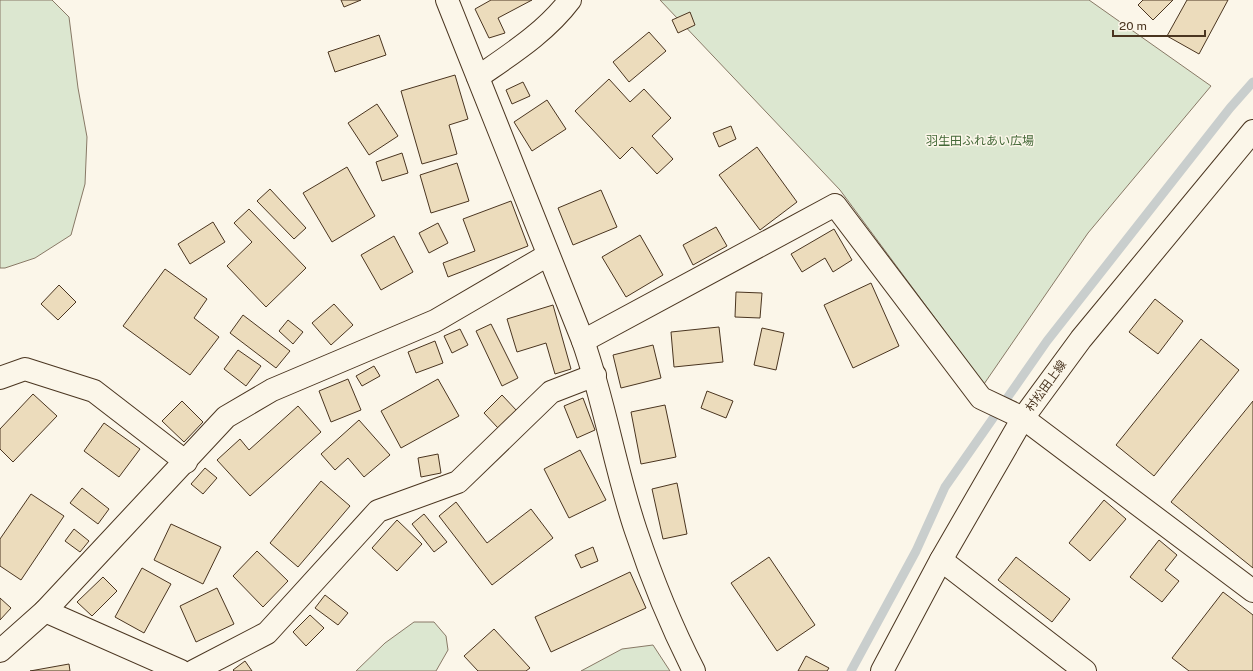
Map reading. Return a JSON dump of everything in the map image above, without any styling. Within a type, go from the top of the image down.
[{"type":"street","points":[[446,0],[583,341],[595,375],[636,530],[673,629],[694,671]]},
{"type":"street","points":[[478,77],[530,41],[563,10],[570,0]]},
{"type":"street","name":"村松田上線","points":[[882,671],[941,560],[1023,418],[1081,339],[1253,131]]},
{"type":"street","points":[[583,341],[835,205],[981,398],[1023,418],[1253,591]]},
{"type":"street","points":[[0,650],[45,611],[186,462],[226,417],[272,390],[435,321],[548,255]]},
{"type":"street","points":[[0,378],[25,369],[94,391],[186,462]]},
{"type":"street","points":[[194,671],[267,633],[378,511],[458,482],[551,392],[595,375]]},
{"type":"street","points":[[941,560],[1085,671]]},
{"type":"street","points":[[45,611],[181,671]]},
{"type":"green space","points":[[0,0],[52,0],[69,17],[78,88],[87,137],[85,184],[71,235],[35,258],[5,268],[0,268]]},
{"type":"green space","name":"羽生田ふれあい広場","points":[[660,0],[1089,0],[1211,86],[1088,233],[984,384],[840,190]]},
{"type":"green space","points":[[414,622],[434,622],[446,636],[448,650],[436,671],[356,671],[385,643]]},
{"type":"green space","points":[[653,645],[670,671],[581,671],[622,649]]},
{"type":"building","points":[[341,0],[361,0],[344,7]]},
{"type":"building","points":[[491,0],[532,0],[498,18],[505,33],[489,38],[475,9]]},
{"type":"building","points":[[1143,0],[1173,0],[1153,20],[1138,5]]},
{"type":"building","points":[[1187,0],[1228,0],[1199,54],[1167,36]]},
{"type":"building","points":[[690,12],[695,25],[678,33],[672,20]]},
{"type":"building","points":[[649,32],[666,51],[629,82],[613,62]]},
{"type":"building","points":[[379,35],[386,55],[335,72],[328,52]]},
{"type":"building","points":[[455,75],[468,119],[449,125],[457,154],[422,164],[401,91]]},
{"type":"building","points":[[609,79],[630,102],[644,89],[671,118],[652,136],[673,159],[657,174],[632,147],[620,159],[575,111]]},
{"type":"building","points":[[523,82],[530,96],[512,104],[506,90]]},
{"type":"building","points":[[547,100],[566,129],[532,151],[514,122]]},
{"type":"building","points":[[377,104],[398,136],[369,155],[348,123]]},
{"type":"building","points":[[731,126],[736,139],[719,147],[713,133]]},
{"type":"building","points":[[757,147],[797,202],[760,230],[719,175]]},
{"type":"building","points":[[402,153],[408,173],[382,181],[376,162]]},
{"type":"building","points":[[457,163],[469,201],[431,213],[420,175]]},
{"type":"building","points":[[347,167],[375,216],[332,242],[303,193]]},
{"type":"building","points":[[270,189],[306,228],[294,239],[257,201]]},
{"type":"building","points":[[601,190],[617,227],[573,245],[558,208]]},
{"type":"building","points":[[511,201],[528,246],[448,277],[443,263],[475,251],[463,219]]},
{"type":"building","points":[[249,209],[306,268],[266,307],[227,266],[252,242],[234,223]]},
{"type":"building","points":[[213,222],[225,242],[190,264],[178,244]]},
{"type":"building","points":[[438,223],[448,243],[429,253],[419,233]]},
{"type":"building","points":[[716,227],[727,246],[693,265],[683,245]]},
{"type":"building","points":[[834,229],[852,260],[833,272],[825,258],[802,272],[791,254]]},
{"type":"building","points":[[640,235],[663,275],[626,297],[602,257]]},
{"type":"building","points":[[394,236],[413,272],[381,290],[361,255]]},
{"type":"building","points":[[165,269],[207,299],[194,318],[219,337],[190,375],[123,326]]},
{"type":"building","points":[[871,283],[899,346],[853,368],[824,305]]},
{"type":"building","points":[[59,285],[76,302],[58,320],[41,304]]},
{"type":"building","points":[[736,292],[762,293],[760,318],[735,317]]},
{"type":"building","points":[[1155,299],[1183,321],[1158,354],[1129,332]]},
{"type":"building","points":[[334,304],[353,325],[331,345],[312,323]]},
{"type":"building","points":[[553,305],[571,369],[555,374],[546,343],[517,352],[507,319]]},
{"type":"building","points":[[243,315],[290,351],[276,368],[230,333]]},
{"type":"building","points":[[288,320],[303,332],[293,344],[279,331]]},
{"type":"building","points":[[491,324],[518,378],[502,386],[476,331]]},
{"type":"building","points":[[719,327],[723,362],[674,367],[671,332]]},
{"type":"building","points":[[762,328],[784,333],[776,370],[754,365]]},
{"type":"building","points":[[460,329],[468,345],[452,353],[444,336]]},
{"type":"building","points":[[1201,339],[1239,370],[1154,476],[1116,445]]},
{"type":"building","points":[[435,341],[443,363],[416,373],[408,352]]},
{"type":"building","points":[[653,345],[661,378],[621,388],[613,355]]},
{"type":"building","points":[[238,350],[261,366],[246,386],[224,369]]},
{"type":"building","points":[[374,366],[380,376],[362,386],[356,376]]},
{"type":"building","points":[[348,379],[361,410],[331,422],[319,391]]},
{"type":"building","points":[[438,379],[459,416],[401,448],[381,411]]},
{"type":"building","points":[[707,391],[733,401],[726,418],[701,408]]},
{"type":"building","points":[[33,394],[57,416],[13,462],[0,449],[0,429]]},
{"type":"building","points":[[502,395],[517,411],[498,428],[484,413]]},
{"type":"building","points":[[583,398],[595,430],[577,438],[564,406]]},
{"type":"building","points":[[182,401],[203,422],[184,442],[162,421]]},
{"type":"building","points":[[1253,401],[1253,568],[1171,502]]},
{"type":"building","points":[[665,405],[676,457],[641,464],[631,412]]},
{"type":"building","points":[[298,406],[321,432],[250,496],[217,460],[240,439],[249,450]]},
{"type":"building","points":[[359,420],[390,455],[364,477],[348,458],[335,470],[321,454]]},
{"type":"building","points":[[104,423],[140,449],[119,477],[84,451]]},
{"type":"building","points":[[580,450],[606,500],[569,518],[544,469]]},
{"type":"building","points":[[438,454],[441,473],[421,477],[418,458]]},
{"type":"building","points":[[205,468],[217,478],[203,494],[191,484]]},
{"type":"building","points":[[321,481],[350,506],[298,567],[270,543]]},
{"type":"building","points":[[677,483],[687,534],[663,539],[652,489]]},
{"type":"building","points":[[82,488],[109,509],[98,524],[70,503]]},
{"type":"building","points":[[31,494],[64,516],[21,580],[0,566],[0,539]]},
{"type":"building","points":[[1104,500],[1126,519],[1090,561],[1069,543]]},
{"type":"building","points":[[456,502],[487,543],[531,509],[553,538],[492,585],[439,516]]},
{"type":"building","points":[[424,514],[447,542],[434,552],[412,524]]},
{"type":"building","points":[[397,520],[422,544],[397,571],[372,548]]},
{"type":"building","points":[[171,524],[221,547],[203,584],[154,560]]},
{"type":"building","points":[[74,529],[89,541],[80,552],[65,541]]},
{"type":"building","points":[[1159,540],[1177,555],[1165,570],[1179,581],[1162,602],[1130,577]]},
{"type":"building","points":[[593,547],[598,561],[581,568],[575,555]]},
{"type":"building","points":[[257,551],[288,581],[263,607],[233,576]]},
{"type":"building","points":[[769,557],[815,625],[777,651],[731,583]]},
{"type":"building","points":[[1016,557],[1070,599],[1052,622],[998,580]]},
{"type":"building","points":[[142,568],[171,584],[144,633],[115,617]]},
{"type":"building","points":[[630,572],[646,608],[551,652],[535,617]]},
{"type":"building","points":[[103,577],[117,591],[92,616],[77,602]]},
{"type":"building","points":[[217,588],[234,624],[196,642],[180,606]]},
{"type":"building","points":[[1223,592],[1253,615],[1253,671],[1189,671],[1172,658]]},
{"type":"building","points":[[325,595],[348,613],[338,625],[315,608]]},
{"type":"building","points":[[0,598],[11,608],[0,620]]},
{"type":"building","points":[[310,615],[324,628],[306,646],[293,632]]},
{"type":"building","points":[[494,629],[530,668],[526,671],[478,671],[464,656]]},
{"type":"building","points":[[806,656],[829,668],[827,671],[798,671]]},
{"type":"building","points":[[245,661],[252,671],[233,670]]},
{"type":"building","points":[[69,664],[70,671],[30,671]]},
{"type":"waterway","points":[[851,671],[916,551],[945,487],[1047,341],[1230,108],[1253,82]]}]
